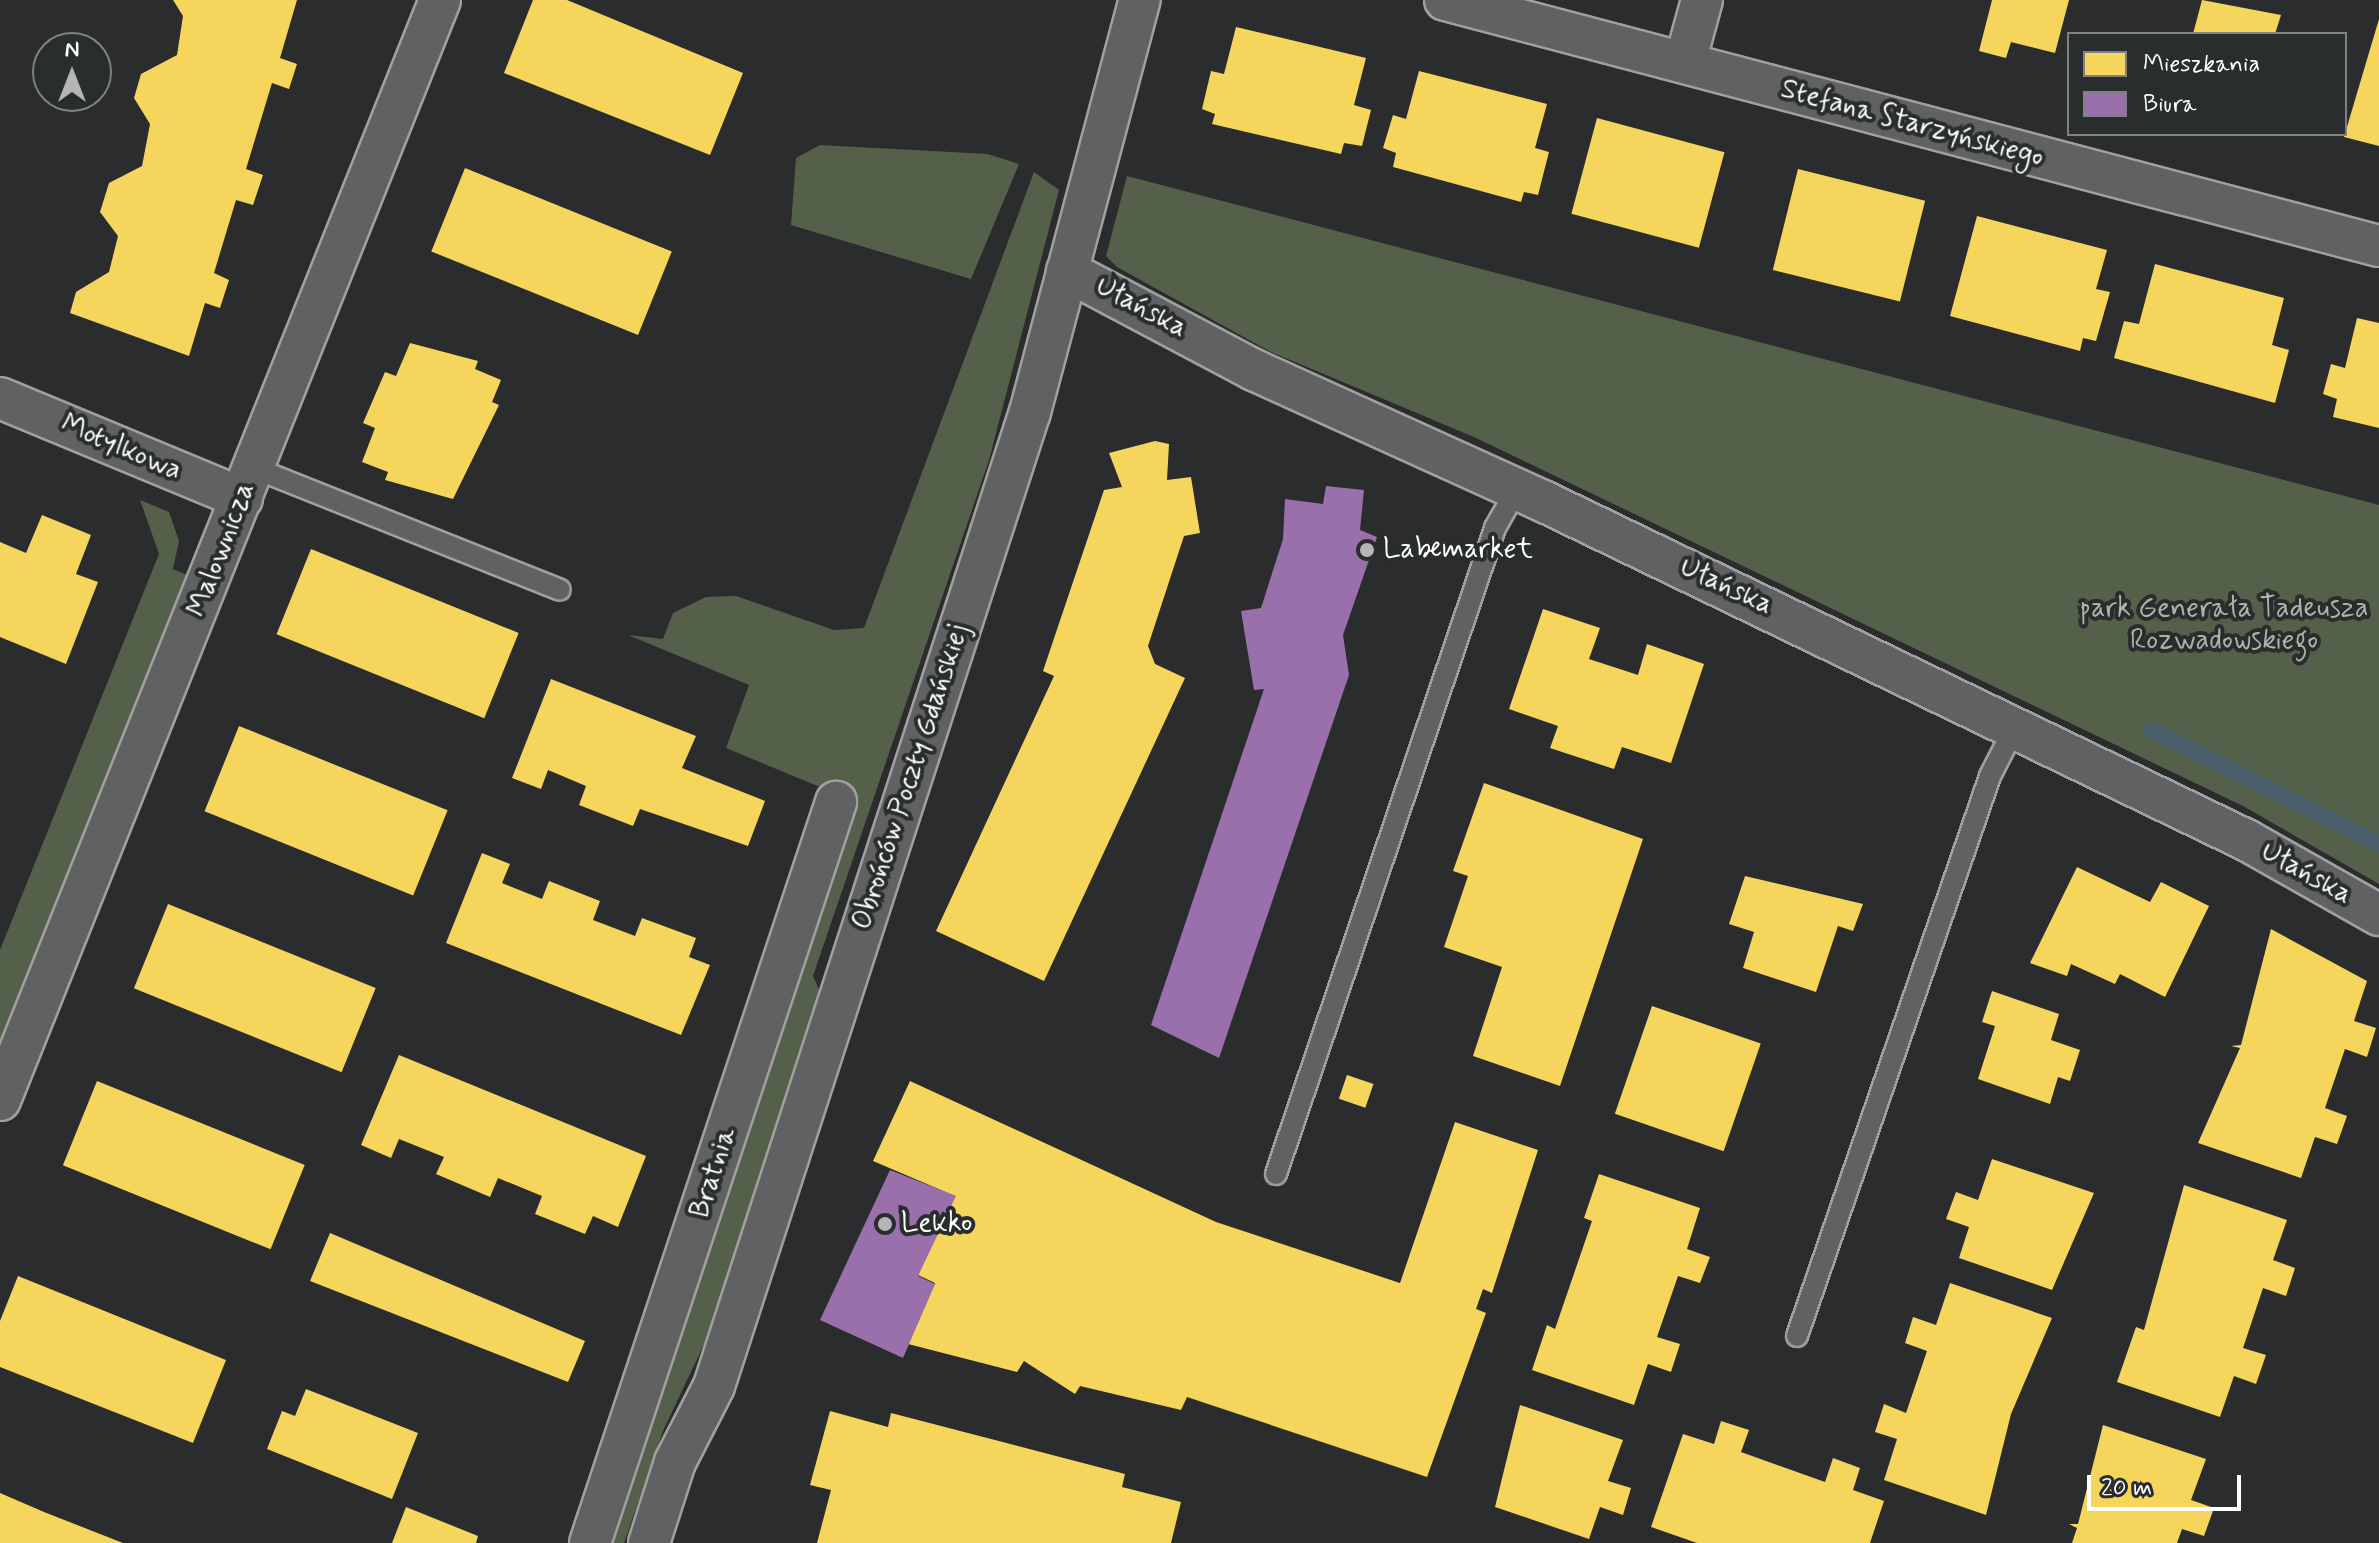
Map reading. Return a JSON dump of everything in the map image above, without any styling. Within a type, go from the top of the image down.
[{"type":"street","name":"Malownicza","points":[[0,1100],[440,0]]},
{"type":"street","name":"Obrońców Poczty Gdańskiej","points":[[649,1543],[675,1462],[714,1386],[1030,412],[1140,0]]},
{"type":"street","name":"Stefana Starzyńskiego","points":[[1445,0],[2379,246]]},
{"type":"street","points":[[1685,62],[1702,0]]},
{"type":"street","name":"Ułańska","points":[[1067,271],[1254,370],[1517,489],[2248,841],[2379,915]]},
{"type":"street","name":"Motylkowa","points":[[0,398],[248,483]]},
{"type":"street","name":"Bratnia","points":[[590,1543],[836,802]]},
{"type":"lane","points":[[248,483],[560,590]]},
{"type":"lane","points":[[1276,1174],[1495,528],[1517,489]]},
{"type":"lane","points":[[1797,1336],[1990,776],[2014,729]]},
{"type":"green space","points":[[820,145],[988,154],[1019,164],[971,279],[791,225],[796,158]]},
{"type":"green space","points":[[1034,172],[1059,190],[989,460],[813,976],[821,994],[707,1338],[663,1431],[624,1543],[608,1543],[856,802],[726,748],[749,685],[628,635],[663,639],[673,613],[706,597],[736,596],[834,630],[864,628]]},
{"type":"green space","name":"park Generała Tadeusza Rozwadowskiego","points":[[1127,176],[2379,505],[2379,884],[2243,806],[1474,437],[1269,351],[1117,267],[1106,256]]},
{"type":"green space","points":[[140,500],[169,512],[179,541],[173,569],[187,575],[0,1044],[0,950],[159,554]]},
{"type":"building: Mieszkania","points":[[173,0],[297,0],[280,58],[297,64],[289,89],[272,83],[246,169],[263,175],[253,205],[236,200],[214,273],[229,280],[220,308],[205,303],[189,356],[70,313],[76,292],[109,272],[118,236],[100,212],[109,183],[142,166],[150,124],[134,98],[141,74],[177,55],[183,16]]},
{"type":"building: Mieszkania","points":[[533,0],[567,0],[743,73],[710,155],[504,73]]},
{"type":"building: Mieszkania","points":[[1992,0],[2069,0],[2055,53],[2011,42],[2006,58],[1979,51]]},
{"type":"building: Mieszkania","points":[[2202,0],[2281,15],[2276,32],[2194,32]]},
{"type":"building: Mieszkania","points":[[2379,19],[2379,146],[2344,137],[2347,136],[2347,127]]},
{"type":"building: Mieszkania","points":[[1236,27],[1366,58],[1354,105],[1371,110],[1362,146],[1344,143],[1341,154],[1212,124],[1215,114],[1202,109],[1211,71],[1224,74]]},
{"type":"building: Mieszkania","points":[[1419,71],[1547,104],[1535,148],[1549,152],[1538,195],[1524,192],[1521,202],[1393,167],[1396,153],[1383,148],[1393,115],[1406,119]]},
{"type":"building: Mieszkania","points":[[1597,118],[1725,152],[1699,248],[1571,214]]},
{"type":"building: Mieszkania","points":[[465,168],[672,252],[638,335],[431,251]]},
{"type":"building: Mieszkania","points":[[1798,169],[1925,201],[1900,302],[1773,270]]},
{"type":"building: Mieszkania","points":[[1977,216],[2107,250],[2096,289],[2110,292],[2096,341],[2083,338],[2080,351],[1950,316]]},
{"type":"building: Mieszkania","points":[[2155,264],[2284,298],[2272,345],[2289,350],[2275,403],[2114,358],[2124,321],[2139,324]]},
{"type":"building: Mieszkania","points":[[2357,318],[2379,323],[2379,428],[2333,417],[2337,399],[2323,394],[2331,364],[2345,368]]},
{"type":"building: Mieszkania","points":[[410,343],[478,361],[475,369],[501,380],[492,402],[499,405],[453,499],[385,480],[388,472],[362,462],[375,428],[363,423],[385,372],[396,376]]},
{"type":"building: Mieszkania","points":[[1155,441],[1169,444],[1167,480],[1191,477],[1200,533],[1184,536],[1148,646],[1155,664],[1185,678],[1044,981],[936,931],[1054,676],[1043,671],[1104,490],[1122,487],[1109,453]]},
{"type":"building: Mieszkania","points":[[42,515],[91,535],[76,574],[98,582],[66,664],[0,637],[0,542],[26,553]]},
{"type":"building: Mieszkania","points":[[311,549],[519,633],[484,718],[277,634]]},
{"type":"building: Mieszkania","points":[[1543,609],[1600,628],[1589,659],[1638,675],[1647,644],[1704,664],[1671,763],[1622,747],[1614,769],[1550,748],[1558,726],[1509,709]]},
{"type":"building: Mieszkania","points":[[551,679],[696,736],[682,768],[765,801],[748,846],[640,809],[633,826],[579,805],[586,786],[548,770],[541,789],[512,778]]},
{"type":"building: Mieszkania","points":[[239,726],[448,810],[413,896],[205,811]]},
{"type":"building: Mieszkania","points":[[1484,783],[1643,839],[1560,1086],[1473,1056],[1502,967],[1444,947],[1468,876],[1453,871]]},
{"type":"building: Mieszkania","points":[[482,853],[510,864],[502,883],[542,899],[549,881],[600,901],[593,920],[635,936],[642,918],[696,938],[689,957],[710,965],[681,1035],[446,943]]},
{"type":"building: Mieszkania","points":[[2077,867],[2150,902],[2161,882],[2209,906],[2165,997],[2120,974],[2115,984],[2071,964],[2067,976],[2030,963]]},
{"type":"building: Mieszkania","points":[[1745,876],[1863,904],[1853,931],[1838,926],[1816,992],[1743,968],[1754,932],[1729,924]]},
{"type":"building: Mieszkania","points":[[168,904],[376,988],[342,1072],[134,988]]},
{"type":"building: Mieszkania","points":[[2271,929],[2367,981],[2354,1021],[2376,1028],[2367,1057],[2345,1049],[2325,1108],[2347,1116],[2337,1144],[2315,1137],[2301,1178],[2198,1143],[2240,1048],[2231,1046],[2241,1045]]},
{"type":"building: Mieszkania","points":[[1992,991],[2059,1014],[2051,1040],[2080,1050],[2070,1081],[2058,1077],[2050,1104],[1978,1079],[1995,1026],[1982,1022]]},
{"type":"building: Mieszkania","points":[[1652,1006],[1761,1043],[1724,1151],[1615,1114]]},
{"type":"building: Mieszkania","points":[[399,1055],[646,1156],[618,1227],[593,1216],[585,1234],[535,1214],[542,1196],[498,1178],[490,1197],[436,1174],[444,1157],[399,1139],[391,1158],[361,1145]]},
{"type":"building: Mieszkania","points":[[1347,1075],[1373,1084],[1365,1108],[1339,1099]]},
{"type":"building: Mieszkania","points":[[97,1081],[305,1165],[271,1249],[63,1165]]},
{"type":"building: Mieszkania","points":[[910,1081],[1216,1222],[1400,1283],[1455,1122],[1538,1150],[1492,1293],[1483,1289],[1476,1309],[1486,1313],[1427,1477],[1187,1397],[1181,1410],[1080,1386],[1075,1394],[1024,1361],[1017,1372],[908,1344],[935,1283],[918,1275],[955,1196],[873,1161]]},
{"type":"building: Mieszkania","points":[[1992,1159],[2094,1193],[2052,1290],[1959,1258],[1969,1227],[1946,1219],[1956,1192],[1978,1200]]},
{"type":"building: Mieszkania","points":[[1599,1174],[1700,1208],[1687,1249],[1710,1257],[1700,1283],[1678,1276],[1657,1337],[1680,1344],[1671,1372],[1648,1364],[1634,1405],[1532,1370],[1547,1325],[1555,1329],[1592,1221],[1584,1218]]},
{"type":"building: Mieszkania","points":[[2184,1185],[2287,1220],[2273,1260],[2295,1268],[2286,1296],[2263,1288],[2243,1348],[2266,1355],[2256,1384],[2234,1376],[2220,1417],[2117,1382],[2136,1327],[2144,1330]]},
{"type":"building: Mieszkania","points":[[330,1233],[585,1341],[568,1382],[310,1281]]},
{"type":"building: Mieszkania","points":[[18,1276],[226,1360],[193,1443],[0,1367],[0,1321]]},
{"type":"building: Mieszkania","points":[[1950,1283],[2052,1318],[2011,1414],[1986,1515],[1884,1480],[1897,1439],[1875,1432],[1884,1404],[1906,1413],[1927,1351],[1905,1343],[1913,1317],[1936,1325]]},
{"type":"building: Mieszkania","points":[[306,1389],[418,1433],[392,1499],[267,1449],[282,1411],[295,1416]]},
{"type":"building: Mieszkania","points":[[1520,1405],[1623,1440],[1608,1481],[1631,1488],[1623,1515],[1600,1507],[1589,1539],[1495,1507]]},
{"type":"building: Mieszkania","points":[[830,1411],[888,1427],[891,1413],[1125,1474],[1122,1487],[1181,1502],[1171,1543],[817,1543],[831,1490],[810,1485]]},
{"type":"building: Mieszkania","points":[[1721,1421],[1749,1430],[1741,1452],[1825,1482],[1833,1458],[1860,1468],[1853,1490],[1884,1501],[1870,1543],[1697,1543],[1651,1527],[1683,1434],[1714,1444]]},
{"type":"building: Mieszkania","points":[[2103,1425],[2206,1459],[2191,1500],[2214,1508],[2204,1536],[2182,1529],[2177,1543],[2072,1543],[2077,1528],[2069,1524],[2078,1524]]},
{"type":"building: Mieszkania","points":[[0,1493],[44,1512],[123,1543],[0,1543]]},
{"type":"building: Mieszkania","points":[[406,1507],[478,1536],[476,1543],[392,1543]]},
{"type":"building: Biura","points":[[1326,486],[1364,490],[1360,530],[1377,537],[1343,635],[1349,675],[1219,1058],[1151,1025],[1264,689],[1254,690],[1241,611],[1261,608],[1283,539],[1285,499],[1323,504]]},
{"type":"building: Biura","points":[[890,1170],[956,1196],[918,1276],[935,1284],[903,1358],[820,1320]]},
{"type":"waterway","points":[[2151,730],[2379,844]]},
{"type":"place","name":"Labemarket","points":[[1367,550]]},
{"type":"place","name":"Lekko","points":[[885,1224]]}]
